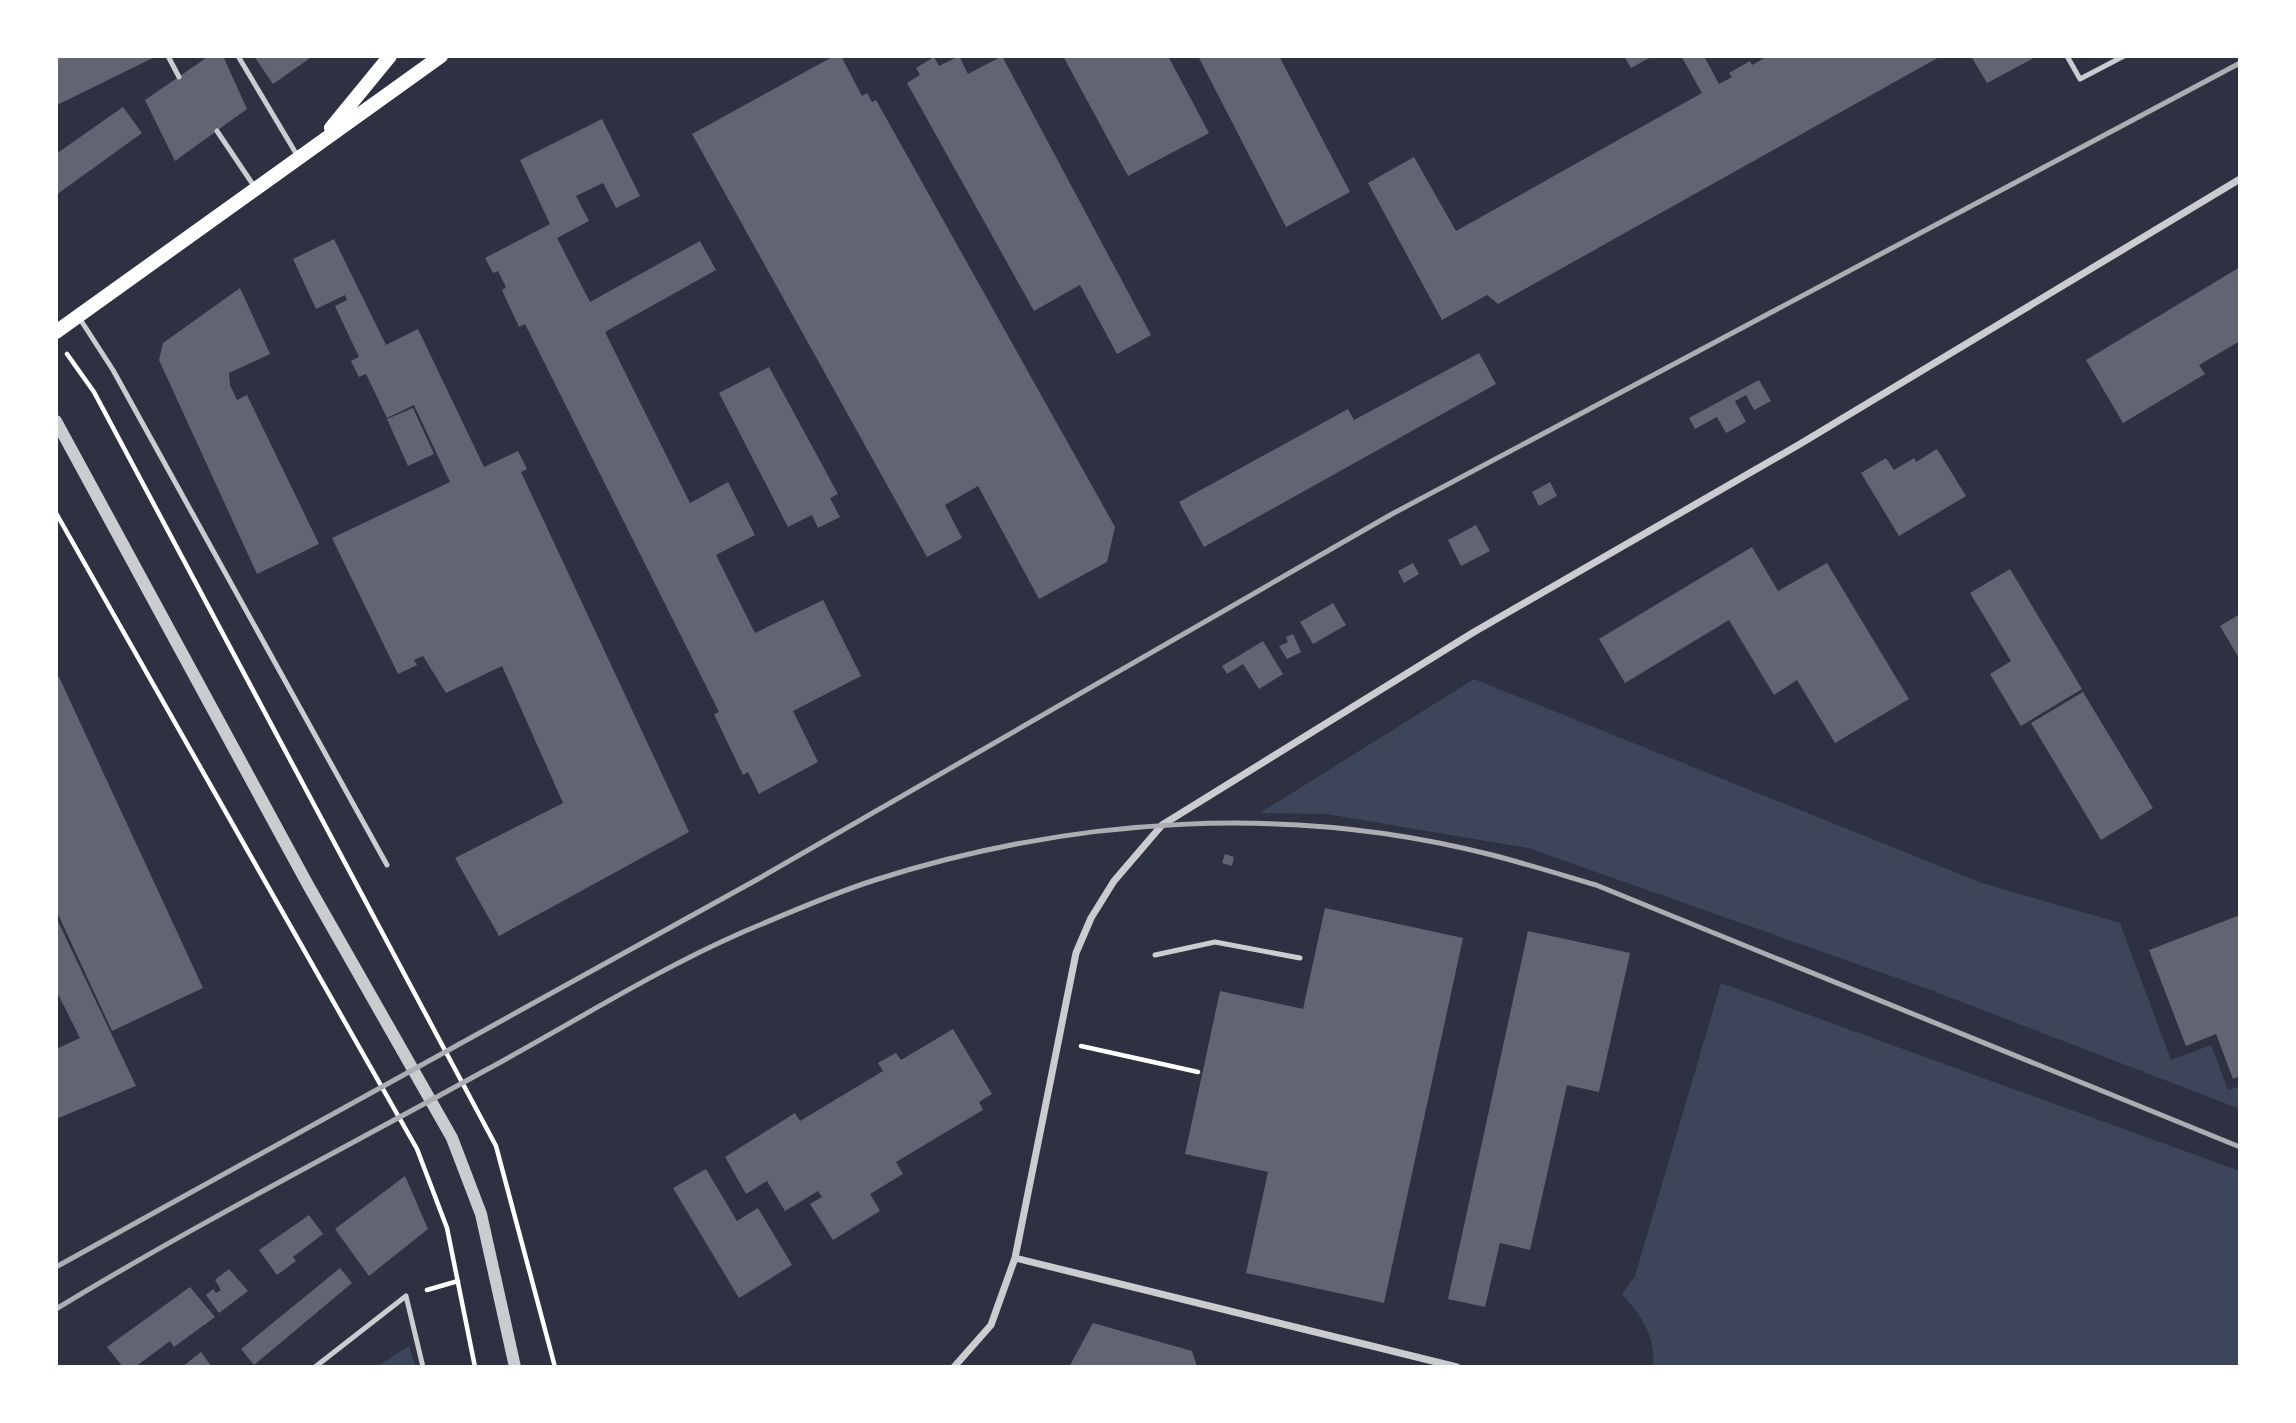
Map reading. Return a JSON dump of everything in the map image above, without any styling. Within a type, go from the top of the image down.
[{"type":"main road","points":[[320,143],[390,56]]},
{"type":"main road","points":[[56,332],[441,56]]},
{"type":"street","points":[[954,1367],[991,1325],[1015,1258],[1056,1040],[1076,953],[1091,918],[1114,881],[1161,825],[1474,632],[1800,444],[2240,179]]},
{"type":"street","points":[[56,421],[308,885],[452,1138],[481,1213],[515,1367]]},
{"type":"street","points":[[1015,1258],[1457,1367]]},
{"type":"lane","points":[[168,56],[179,77]]},
{"type":"lane","points":[[238,56],[299,158]]},
{"type":"lane","points":[[2067,56],[2080,79],[2124,56]]},
{"type":"lane","points":[[217,131],[256,188]]},
{"type":"lane","points":[[78,316],[113,370],[387,865]]},
{"type":"lane","points":[[1156,956],[1215,942],[1300,958]]},
{"type":"lane","points":[[315,1367],[406,1296],[423,1367]]},
{"type":"path","points":[[64,349],[94,392],[496,1146],[555,1367]]},
{"type":"path","points":[[56,513],[417,1149],[447,1228],[475,1367]]},
{"type":"path","points":[[1056,1040],[1198,1072]]},
{"type":"path","points":[[406,1296],[458,1281]]},
{"type":"shaded area","points":[[1474,679],[1982,883],[2120,923],[2171,1060],[2211,1045],[2228,1090],[2240,1086],[2240,1109],[1928,989],[1528,848],[1326,814],[1260,813]]},
{"type":"shaded area","points":[[1721,983],[2240,1171],[2240,1367],[1653,1367],[1650,1337],[1636,1310],[1622,1294],[1635,1276]]},
{"type":"shaded area","points":[[409,1346],[416,1367],[376,1367]]},
{"type":"building","points":[[56,56],[157,56],[57,105]]},
{"type":"building","points":[[209,56],[223,56],[247,109],[175,161],[145,100]]},
{"type":"building","points":[[254,56],[313,56],[273,84]]},
{"type":"building","points":[[834,56],[841,56],[862,96],[867,93],[872,102],[876,100],[1115,527],[1107,562],[1039,599],[978,486],[945,505],[962,538],[927,557],[692,134]]},
{"type":"building","points":[[959,56],[968,74],[1002,56],[1151,335],[1117,354],[1080,285],[1034,311],[907,83],[920,75],[916,68],[934,57],[939,66]]},
{"type":"building","points":[[1063,56],[1168,56],[1209,133],[1128,176]]},
{"type":"building","points":[[1198,56],[1279,56],[1350,192],[1286,227]]},
{"type":"building","points":[[1624,56],[1653,56],[1631,68]]},
{"type":"building","points":[[1681,56],[1704,56],[1719,84],[1732,77],[1729,73],[1750,61],[1752,65],[1768,56],[1941,56],[1498,304],[1487,295],[1442,320],[1368,183],[1414,157],[1456,231],[1702,93]]},
{"type":"building","points":[[1971,56],[2031,56],[2032,59],[1987,83]]},
{"type":"building","points":[[123,107],[142,133],[56,195],[56,154]]},
{"type":"building","points":[[602,119],[640,196],[616,208],[603,183],[576,196],[589,221],[557,238],[590,302],[700,241],[716,270],[605,332],[690,503],[728,482],[755,535],[716,555],[755,633],[823,600],[861,676],[793,711],[818,762],[759,794],[748,772],[743,775],[714,714],[719,712],[525,324],[519,327],[502,290],[506,287],[498,271],[493,273],[485,258],[550,224],[520,160]]},
{"type":"building","points":[[334,239],[386,345],[418,329],[484,467],[518,451],[527,469],[521,472],[689,832],[499,936],[455,858],[563,803],[502,666],[446,693],[423,656],[414,660],[417,665],[398,674],[332,538],[450,482],[414,405],[387,418],[366,374],[359,377],[351,361],[359,357],[335,306],[347,300],[345,295],[316,309],[293,259]]},
{"type":"building","points":[[2240,267],[2240,341],[2199,365],[2205,374],[2123,423],[2086,360]]},
{"type":"building","points":[[240,288],[270,354],[229,373],[230,385],[237,400],[247,395],[319,544],[257,574],[159,360],[163,343]]},
{"type":"building","points":[[1479,353],[1496,384],[1204,547],[1179,502],[1348,409],[1354,420]]},
{"type":"building","points":[[769,367],[838,494],[830,498],[840,517],[818,528],[812,515],[788,527],[719,393]]},
{"type":"building","points":[[1759,380],[1771,401],[1754,410],[1746,395],[1735,401],[1746,422],[1726,433],[1717,417],[1695,429],[1689,418]]},
{"type":"building","points":[[413,408],[434,454],[408,466],[387,419]]},
{"type":"building","points":[[1937,449],[1966,496],[1899,536],[1861,473],[1886,458],[1894,470],[1914,458],[1916,462]]},
{"type":"building","points":[[1550,482],[1557,496],[1539,506],[1532,492]]},
{"type":"building","points":[[1476,525],[1490,551],[1461,566],[1448,540]]},
{"type":"building","points":[[1752,547],[1778,591],[1827,563],[1909,699],[1835,743],[1797,680],[1774,695],[1729,620],[1625,683],[1599,639]]},
{"type":"building","points":[[1413,563],[1419,574],[1404,583],[1398,571]]},
{"type":"building","points":[[2010,569],[2082,689],[2021,726],[1990,674],[2011,661],[1970,593]]},
{"type":"building","points":[[1333,603],[1346,625],[1313,644],[1300,622]]},
{"type":"building","points":[[2240,614],[2240,660],[2220,626]]},
{"type":"building","points":[[1293,634],[1301,652],[1287,659],[1279,646],[1288,642],[1286,637]]},
{"type":"building","points":[[1263,641],[1283,674],[1259,689],[1243,664],[1227,674],[1222,666]]},
{"type":"building","points":[[59,677],[203,988],[112,1031],[56,910],[56,678]]},
{"type":"building","points":[[2083,692],[2153,808],[2101,840],[2031,723]]},
{"type":"building","points":[[1225,854],[1234,857],[1232,866],[1222,863]]},
{"type":"building","points":[[1325,908],[1463,938],[1384,1303],[1246,1273],[1268,1172],[1185,1154],[1220,991],[1303,1009]]},
{"type":"building","points":[[2240,915],[2240,1076],[2233,1079],[2216,1034],[2186,1046],[2149,950]]},
{"type":"building","points":[[56,917],[136,1086],[56,1119],[56,1049],[80,1038],[56,990]]},
{"type":"building","points":[[1528,931],[1630,953],[1599,1092],[1567,1085],[1530,1250],[1500,1243],[1485,1307],[1448,1299]]},
{"type":"building","points":[[953,1029],[992,1094],[979,1102],[983,1110],[896,1162],[903,1174],[870,1194],[880,1211],[833,1240],[810,1204],[822,1197],[818,1191],[785,1211],[767,1181],[746,1194],[725,1157],[795,1113],[800,1121],[883,1071],[878,1063],[896,1053],[901,1060]]},
{"type":"building","points":[[706,1169],[737,1221],[758,1208],[792,1265],[739,1298],[673,1188]]},
{"type":"building","points":[[405,1176],[428,1229],[369,1276],[335,1229]]},
{"type":"building","points":[[309,1215],[323,1234],[293,1257],[296,1261],[277,1275],[259,1250]]},
{"type":"building","points":[[340,1268],[352,1283],[254,1365],[241,1349]]},
{"type":"building","points":[[229,1269],[248,1291],[219,1313],[206,1295],[213,1289],[216,1293],[221,1290],[215,1280]]},
{"type":"building","points":[[190,1287],[215,1317],[174,1347],[170,1341],[135,1367],[123,1367],[107,1347]]},
{"type":"building","points":[[1093,1323],[1192,1351],[1197,1367],[1069,1367]]},
{"type":"building","points":[[201,1352],[212,1367],[182,1367]]},
{"type":"railway","points":[[56,1267],[758,879],[1392,514],[2240,63]]},
{"type":"railway","points":[[56,1309],[216,1217],[645,981],[743,932],[875,880],[950,859],[1026,842],[1182,824],[1260,823],[1338,828],[1416,839],[1492,855],[1596,885],[2240,1147]]}]
